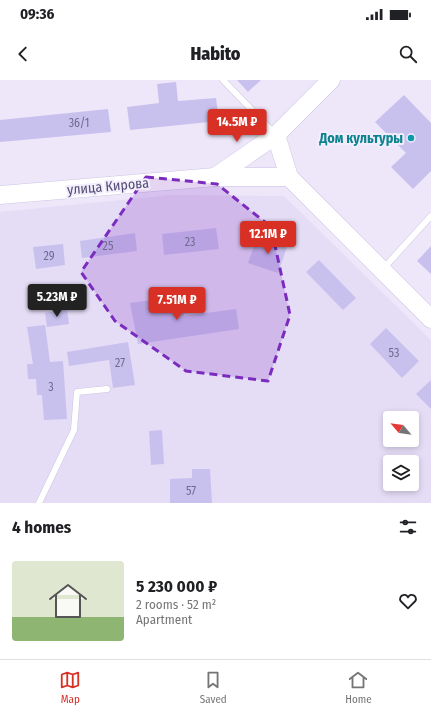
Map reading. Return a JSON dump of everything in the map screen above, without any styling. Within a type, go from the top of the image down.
[{"type":"street","points":[[215,177],[276,135],[331,80]]},
{"type":"street","points":[[276,135],[289,177],[431,319]]},
{"type":"street","name":"улица Кирова","points":[[0,195],[215,177],[289,177]]},
{"type":"lane","points":[[223,80],[276,135]]},
{"type":"lane","points":[[382,270],[431,216]]},
{"type":"lane","points":[[39,503],[74,430],[77,392],[107,389]]},
{"type":"highlighted area","points":[[146,177],[217,184],[271,227],[290,315],[268,381],[186,371],[115,321],[81,272]]},
{"type":"shaded area","points":[[171,195],[284,196],[431,340],[431,503],[0,503],[0,212]]},
{"type":"building","points":[[237,80],[261,80],[248,92]]},
{"type":"building","points":[[176,82],[178,101],[216,98],[219,121],[130,130],[127,107],[159,103],[157,84]]},
{"type":"building","name":"Дом культуры","points":[[404,95],[431,123],[431,171],[413,189],[391,167],[406,153],[375,122]]},
{"type":"building","points":[[108,109],[111,132],[0,142],[0,120]]},
{"type":"building","points":[[216,228],[219,249],[164,255],[162,234]]},
{"type":"building","points":[[135,233],[137,251],[82,258],[80,241]]},
{"type":"building","points":[[257,237],[287,247],[278,273],[248,263]]},
{"type":"building","points":[[63,244],[65,265],[36,269],[33,247]]},
{"type":"building","points":[[431,246],[431,274],[417,261]]},
{"type":"building","points":[[319,260],[356,298],[343,310],[306,272]]},
{"type":"building","points":[[181,296],[184,316],[236,309],[239,329],[138,344],[130,303]]},
{"type":"building","points":[[67,309],[69,324],[47,327],[45,313]]},
{"type":"building","points":[[45,325],[50,362],[63,361],[67,419],[44,420],[42,395],[37,395],[36,379],[28,379],[27,364],[33,364],[27,327]]},
{"type":"building","points":[[386,328],[419,361],[402,378],[370,344]]},
{"type":"building","points":[[128,342],[135,385],[113,388],[109,360],[69,366],[67,352]]},
{"type":"building","points":[[431,380],[431,409],[416,394]]},
{"type":"building","points":[[162,430],[164,464],[151,465],[149,431]]},
{"type":"building","points":[[192,469],[210,469],[212,503],[170,503],[170,479],[192,478]]},
{"type":"place","name":"Дом культуры","points":[[411,138]]}]
